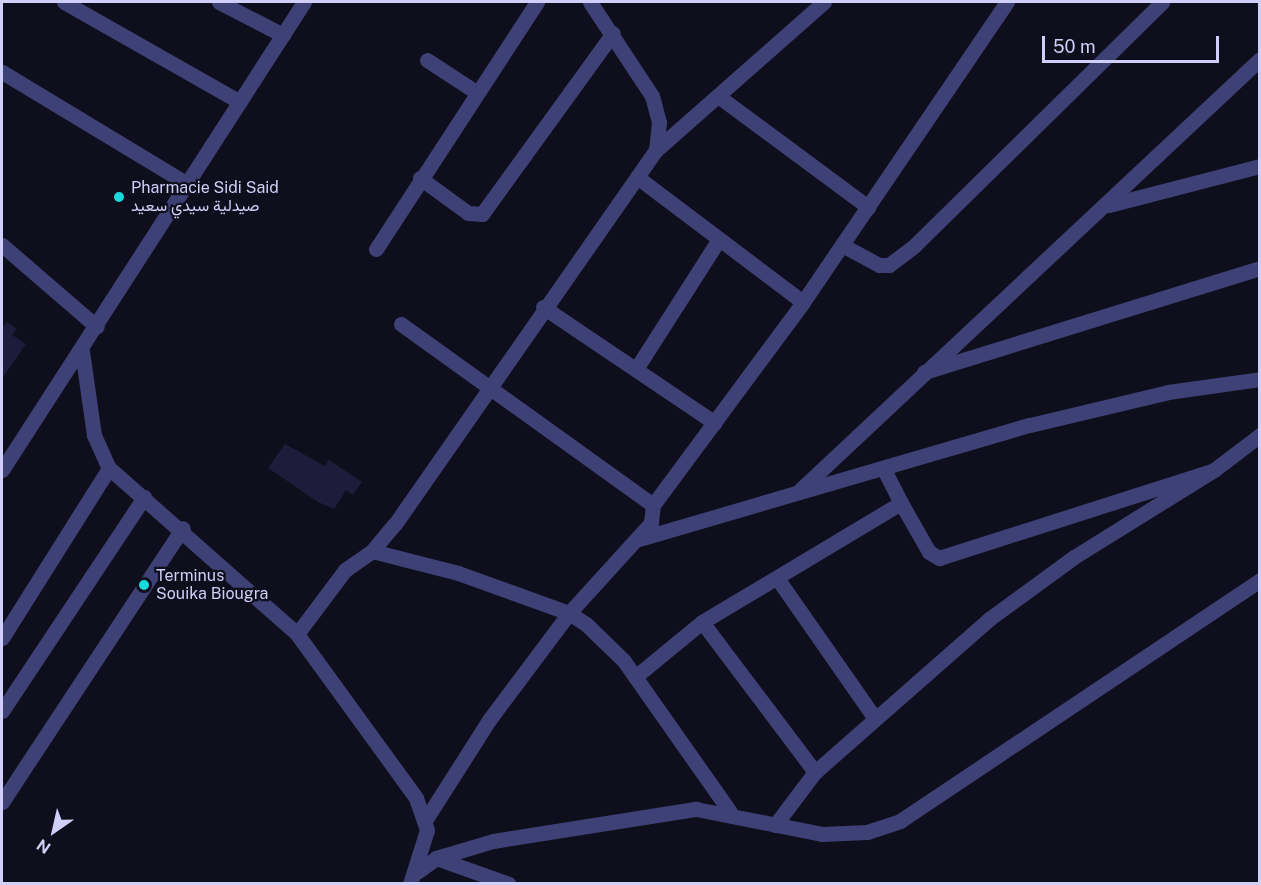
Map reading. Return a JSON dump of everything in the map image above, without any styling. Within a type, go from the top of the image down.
[{"type":"street","points":[[64,2],[240,102]]},
{"type":"street","points":[[219,2],[283,35]]},
{"type":"street","points":[[2,470],[82,351],[186,183],[304,2]]},
{"type":"street","points":[[376,249],[476,92],[537,2]]},
{"type":"street","points":[[590,2],[613,33],[652,96],[658,122],[656,150]]},
{"type":"street","points":[[297,634],[345,570],[372,551],[656,150],[824,2]]},
{"type":"street","points":[[413,878],[426,819],[489,720],[569,613],[639,539],[651,523],[653,505],[803,302],[1005,2]]},
{"type":"street","points":[[842,245],[879,265],[889,265],[914,246],[1162,2]]},
{"type":"street","points":[[420,178],[468,213],[482,214],[613,33]]},
{"type":"street","points":[[799,490],[918,374],[1106,206],[1260,59]]},
{"type":"street","points":[[427,60],[476,92]]},
{"type":"street","points":[[2,72],[186,183]]},
{"type":"street","points":[[718,96],[868,207]]},
{"type":"street","points":[[1106,206],[1260,166]]},
{"type":"street","points":[[637,177],[718,241],[803,302]]},
{"type":"street","points":[[636,369],[718,241]]},
{"type":"street","points":[[2,245],[97,327]]},
{"type":"street","points":[[918,374],[1260,267]]},
{"type":"street","points":[[543,307],[715,423]]},
{"type":"street","points":[[401,324],[488,389],[653,505]]},
{"type":"street","points":[[82,351],[94,435],[109,468],[183,528],[297,634],[403,777],[426,819]]},
{"type":"street","points":[[639,539],[799,490],[1133,400],[1260,378]]},
{"type":"street","points":[[775,825],[815,772],[874,717],[1027,591],[1214,470],[1260,435]]},
{"type":"street","points":[[2,638],[109,468]]},
{"type":"street","points":[[883,468],[929,552],[939,558],[1214,470]]},
{"type":"street","points":[[2,711],[144,497]]},
{"type":"street","points":[[635,677],[702,622],[901,503]]},
{"type":"street","points":[[2,802],[6,782],[183,528]]},
{"type":"street","points":[[372,551],[458,573],[569,613],[602,637],[635,677],[730,812]]},
{"type":"street","points":[[777,578],[874,717]]},
{"type":"street","points":[[413,878],[436,858],[494,841],[660,814],[730,812],[775,825],[822,834],[867,832],[900,821],[1260,580]]},
{"type":"street","points":[[702,622],[815,772]]},
{"type":"street","points":[[436,858],[509,884]]},
{"type":"building","points":[[7,322],[17,329],[12,335],[26,344],[3,377],[2,327]]},
{"type":"building","points":[[285,444],[325,466],[329,460],[362,482],[353,495],[346,490],[334,509],[318,502],[268,468]]},
{"type":"place","name":"Pharmacie Sidi Said صيدلية سيدي سعيد","points":[[119,197]]},
{"type":"place","name":"Terminus Souika Biougra","points":[[144,585]]}]
